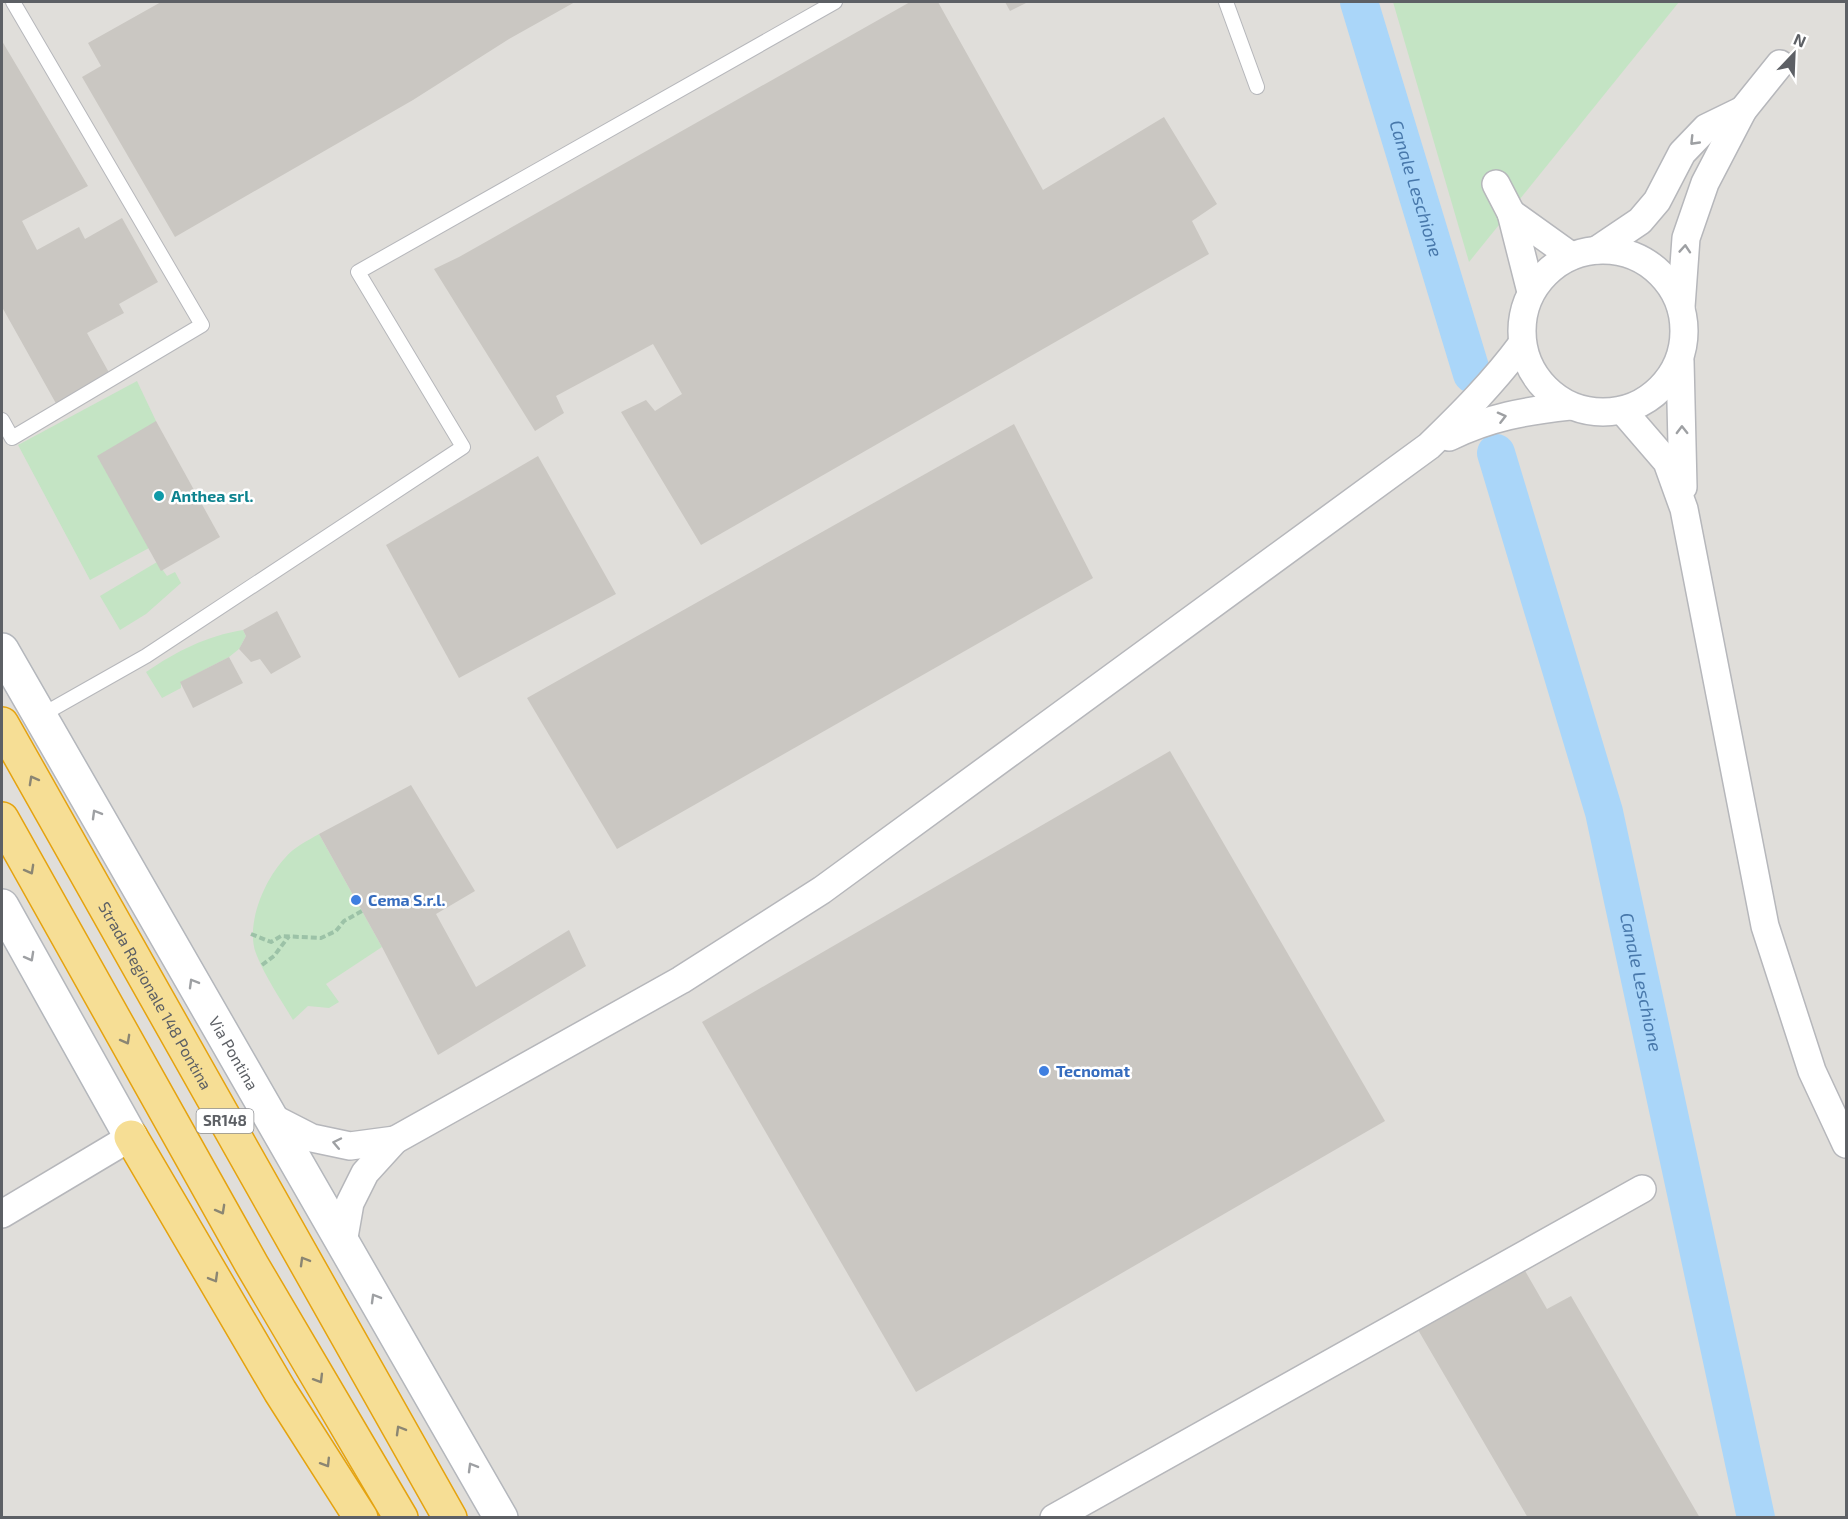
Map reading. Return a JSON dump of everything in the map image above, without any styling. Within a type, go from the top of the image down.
[{"type":"highway","name":"Strada Regionale 148 Pontina","points":[[2,724],[450,1518]]},
{"type":"highway","name":"SR148","points":[[2,819],[252,1265],[401,1518]]},
{"type":"highway","points":[[131,1137],[280,1391],[361,1518]]},
{"type":"street","points":[[1684,509],[1680,360],[1685,334],[1681,307],[1686,238],[1705,183],[1743,110],[1780,64]]},
{"type":"street","points":[[1597,250],[1640,221],[1657,201],[1682,153],[1706,128],[1743,110]]},
{"type":"street","points":[[1496,184],[1511,213],[1531,292]]},
{"type":"street","points":[[1511,213],[1571,256]]},
{"type":"street","points":[[1680,360],[1667,383],[1647,400],[1623,411],[1596,413],[1570,406],[1547,392],[1531,370],[1522,344],[1522,317],[1531,292],[1548,270],[1571,256],[1597,250],[1625,252],[1649,264],[1669,283],[1681,307]]},
{"type":"street","points":[[343,1243],[350,1203],[365,1173],[395,1140],[681,980],[822,890],[1429,446],[1478,398],[1522,344]]},
{"type":"street","points":[[1429,446],[1476,423],[1523,412],[1570,406]]},
{"type":"street","points":[[1623,411],[1667,462],[1684,509],[1765,926],[1812,1071],[1846,1144]]},
{"type":"street","name":"Via Pontina","points":[[2,650],[501,1518]]},
{"type":"street","points":[[2,906],[131,1137],[2,1214]]},
{"type":"street","points":[[269,1116],[312,1138],[350,1146],[395,1140]]},
{"type":"street","points":[[1054,1518],[1642,1189]]},
{"type":"lane","points":[[2,420],[12,438],[202,325],[13,2]]},
{"type":"lane","points":[[40,716],[146,656],[463,447],[357,272],[835,2]]},
{"type":"lane","points":[[1226,2],[1257,87]]},
{"type":"path","points":[[251,934],[271,942],[281,936],[321,938],[336,931],[344,921],[362,911]]},
{"type":"path","points":[[262,965],[274,956],[289,936]]},
{"type":"shaded area","points":[[2,2],[1846,2],[1846,1517],[2,1517]]},
{"type":"green space","points":[[1393,2],[1679,2],[1469,262]]},
{"type":"green space","points":[[137,381],[156,421],[149,548],[90,580],[18,445]]},
{"type":"green space","points":[[157,562],[167,576],[175,572],[181,583],[146,614],[120,630],[100,596]]},
{"type":"green space","points":[[243,630],[246,636],[239,649],[229,657],[181,682],[181,688],[162,698],[146,672],[192,645]]},
{"type":"green space","points":[[319,834],[382,947],[326,984],[339,1002],[329,1008],[308,1006],[293,1020],[257,956],[253,932],[258,904],[277,867],[292,851]]},
{"type":"building","points":[[161,2],[575,2],[509,39],[413,100],[175,237],[82,77],[101,66],[88,43]]},
{"type":"building","points":[[910,2],[938,2],[1043,190],[1164,117],[1217,204],[1192,221],[1209,254],[701,545],[621,412],[646,400],[655,411],[682,394],[653,344],[556,396],[564,413],[535,431],[434,269]]},
{"type":"building","points":[[1005,2],[1028,2],[1010,11]]},
{"type":"building","points":[[2,41],[88,186],[22,221],[37,250],[79,227],[85,239],[122,218],[158,282],[119,304],[124,313],[87,333],[112,378],[58,407],[2,307]]},
{"type":"building","name":"Anthea srl.","points":[[156,421],[220,537],[161,571],[97,456]]},
{"type":"building","points":[[1014,424],[1093,578],[617,849],[527,698]]},
{"type":"building","points":[[538,456],[616,594],[459,678],[386,545]]},
{"type":"building","points":[[277,611],[301,657],[271,674],[260,659],[251,662],[239,649],[246,636],[243,630]]},
{"type":"building","points":[[229,657],[243,683],[193,708],[180,682]]},
{"type":"building","name":"Tecnomat","points":[[1170,751],[1385,1121],[916,1392],[702,1022]]},
{"type":"building","points":[[411,785],[475,891],[436,914],[476,987],[569,930],[586,966],[438,1055],[382,947],[319,834]]},
{"type":"building","points":[[1520,1262],[1547,1309],[1571,1296],[1700,1518],[1528,1518],[1414,1323]]},
{"type":"waterway","name":"Canale Leschione","points":[[1359,2],[1472,374]]},
{"type":"waterway","name":"Canale Leschione","points":[[1496,453],[1604,812],[1756,1518]]},
{"type":"place","name":"Anthea srl.","points":[[159,496]]},
{"type":"place","name":"Cema S.r.l.","points":[[356,900]]},
{"type":"place","name":"Tecnomat","points":[[1044,1071]]}]
